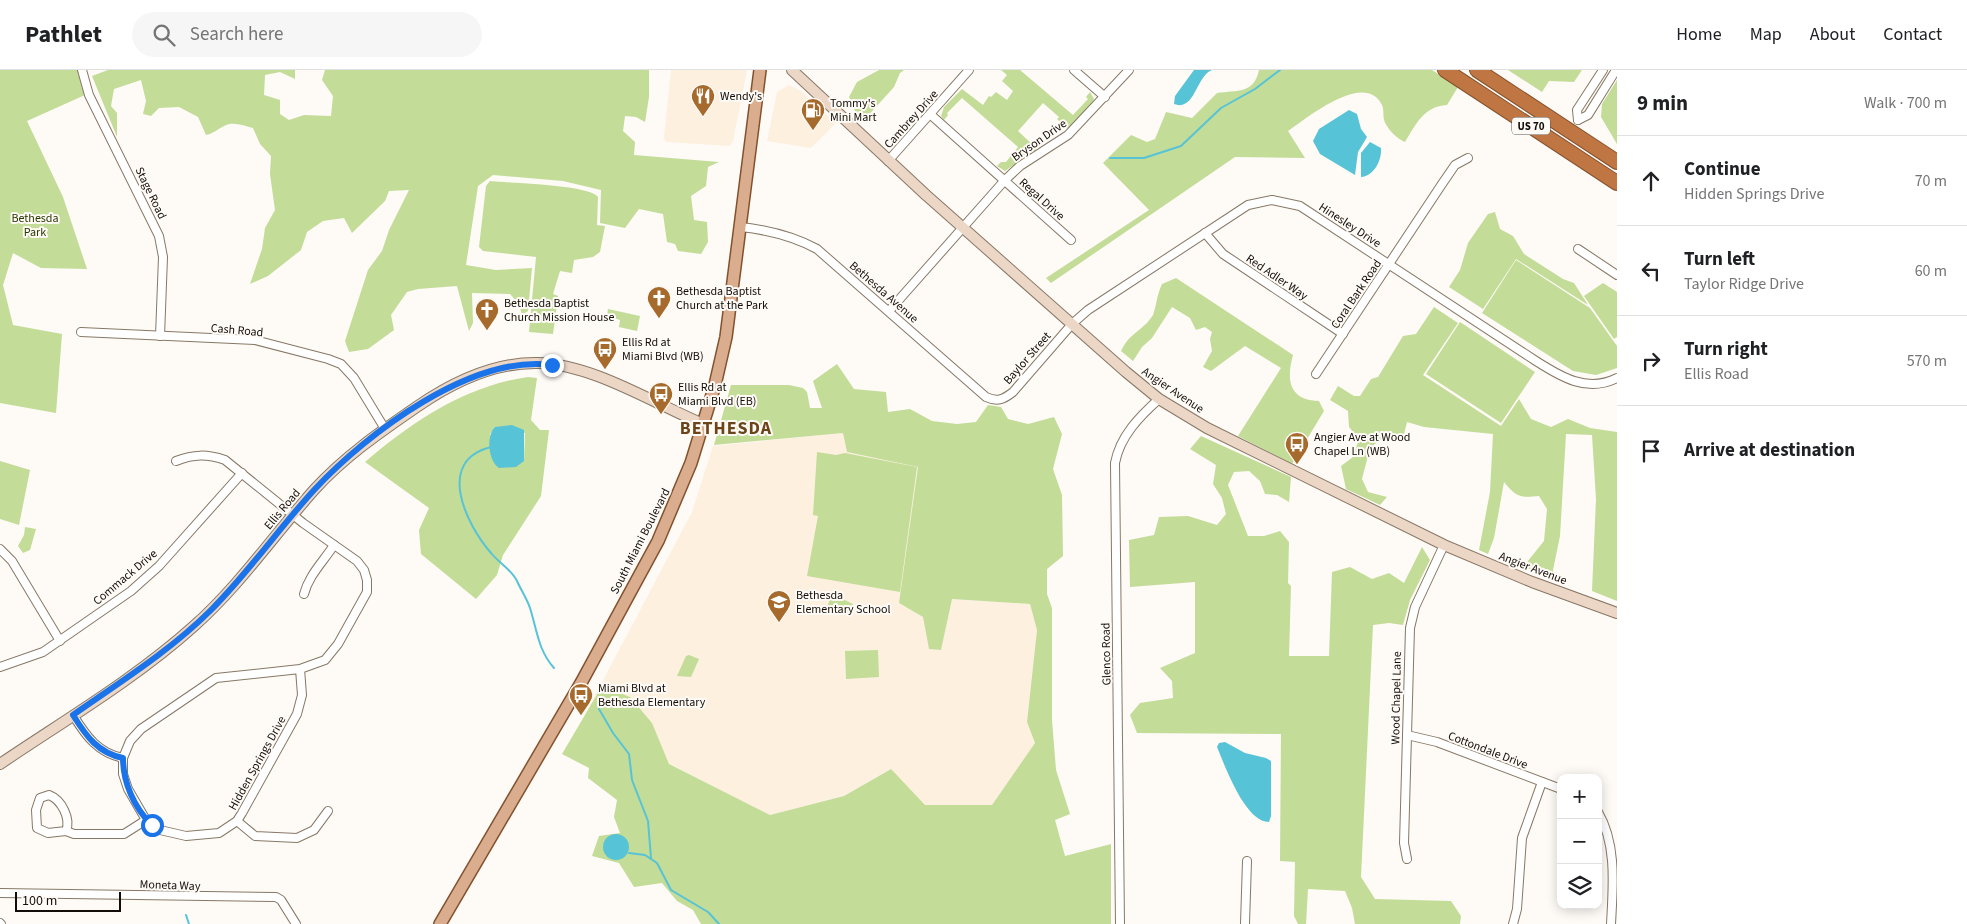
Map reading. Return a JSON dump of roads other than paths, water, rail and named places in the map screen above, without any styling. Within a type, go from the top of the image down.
[{"type":"highway","name":"US 70","points":[[1445,70],[1617,183]]},
{"type":"highway","name":"US 70","points":[[1477,70],[1575,126],[1617,162]]},
{"type":"main road","name":"South Miami Boulevard","points":[[440,924],[581,683],[658,541],[683,484],[716,384],[726,337],[760,70]]},
{"type":"street","name":"Stage Road","points":[[82,70],[89,95],[158,236],[163,257],[160,336]]},
{"type":"street","name":"Angier Avenue","points":[[792,70],[888,161],[1126,372],[1159,398],[1222,436],[1444,545],[1532,582],[1617,613]]},
{"type":"street","name":"Cambrey Drive","points":[[888,161],[931,115],[969,70]]},
{"type":"street","points":[[1074,70],[1105,96]]},
{"type":"street","name":"Bryson Drive","points":[[889,311],[1005,180],[1020,166],[1068,135],[1128,70]]},
{"type":"street","points":[[1575,126],[1577,110],[1603,70]]},
{"type":"street","points":[[1575,126],[1588,116],[1616,70]]},
{"type":"street","name":"Regal Drive","points":[[931,115],[1071,240]]},
{"type":"street","name":"Coral Bark Road","points":[[1316,374],[1455,165],[1468,158]]},
{"type":"street","name":"Hinesley Drive","points":[[1072,324],[1088,310],[1248,205],[1260,201],[1284,201],[1300,206],[1536,361],[1570,381],[1599,384],[1617,378]]},
{"type":"street","name":"Bethesda Avenue","points":[[741,227],[774,232],[811,246],[834,263],[986,397],[996,400]]},
{"type":"street","name":"Red Adler Way","points":[[1205,233],[1223,254],[1343,334]]},
{"type":"street","points":[[1578,249],[1617,275]]},
{"type":"street","name":"Baylor Street","points":[[996,400],[1002,400],[1013,392],[1072,324]]},
{"type":"street","name":"Cash Road","points":[[81,332],[254,340],[336,362],[354,378],[385,429]]},
{"type":"street","name":"Ellis Road","points":[[0,764],[147,663],[195,625],[220,601],[314,490],[343,461],[385,429],[440,392],[483,372],[505,366],[535,363],[562,366],[593,376],[703,424]]},
{"type":"street","name":"Glenco Road","points":[[1120,924],[1116,463],[1120,447],[1128,432],[1159,398]]},
{"type":"street","points":[[73,715],[94,744],[102,751],[123,758],[130,741],[141,729],[216,678],[300,669],[319,664],[332,653],[367,592],[367,580],[361,565],[293,516],[224,460],[210,455],[190,455],[176,460]]},
{"type":"street","name":"Commack Drive","points":[[0,667],[43,652],[130,591],[159,566],[242,473]]},
{"type":"street","name":"Wood Chapel Lane","points":[[1407,860],[1404,843],[1410,628],[1417,601],[1444,545]]},
{"type":"street","points":[[304,594],[306,584],[314,571],[334,546]]},
{"type":"street","points":[[0,549],[12,561],[60,641]]},
{"type":"street","name":"Hidden Springs Drive","points":[[123,758],[123,774],[128,789],[146,820],[168,834],[186,836],[219,833],[237,821],[297,714],[302,695],[300,669]]},
{"type":"street","name":"Cottondale Drive","points":[[1407,735],[1437,742],[1557,788]]},
{"type":"street","points":[[1513,924],[1517,909],[1522,838],[1542,782]]},
{"type":"street","points":[[66,831],[66,817],[58,801],[49,795],[40,798],[36,810],[37,828],[48,833],[66,831],[74,834],[124,834],[146,820]]},
{"type":"street","points":[[237,821],[255,836],[297,838],[314,830],[328,811]]},
{"type":"street","points":[[1602,818],[1609,828],[1614,848],[1611,924]]},
{"type":"street","points":[[1245,924],[1247,861]]},
{"type":"street","name":"Moneta Way","points":[[0,892],[276,898],[281,900],[296,924]]},
{"type":"water","points":[[1194,70],[1212,70],[1202,79],[1187,103],[1181,105],[1174,104],[1175,96]]},
{"type":"water","points":[[1349,110],[1357,114],[1361,129],[1367,137],[1358,152],[1355,175],[1320,154],[1313,141],[1319,129]]},
{"type":"water","points":[[1370,142],[1381,148],[1379,162],[1370,174],[1361,177],[1361,153]]},
{"type":"water","points":[[512,425],[524,430],[524,461],[516,467],[499,468],[492,460],[490,436],[495,427]]},
{"type":"water","points":[[1225,742],[1245,753],[1271,761],[1271,816],[1269,822],[1260,820],[1252,813],[1237,792],[1217,747],[1219,743]]},
{"type":"water","points":[[616,834],[625,838],[629,847],[625,856],[616,860],[607,856],[603,847],[607,838]]},
{"type":"waterway","points":[[1110,158],[1144,158],[1181,146],[1221,108],[1255,89],[1280,70]]},
{"type":"waterway","points":[[491,447],[474,454],[464,465],[460,479],[465,510],[482,541],[494,557],[512,573],[517,581],[530,608],[541,647],[554,668]]},
{"type":"waterway","points":[[599,709],[613,733],[629,754],[632,780],[648,821],[651,858]]},
{"type":"waterway","points":[[629,853],[645,855],[657,863],[671,890],[708,912],[719,924]]},
{"type":"waterway","points":[[186,915],[189,924]]},
{"type":"place","name":"Wendy's","points":[[703,117]]},
{"type":"place","name":"Tommy's Mini Mart","points":[[813,131]]},
{"type":"place","name":"Bethesda Baptist Church at the Park","points":[[659,319]]},
{"type":"place","name":"Bethesda Baptist Church Mission House","points":[[487,331]]},
{"type":"place","name":"Ellis Rd at Miami Blvd (WB)","points":[[605,370]]},
{"type":"place","name":"Ellis Rd at Miami Blvd (EB)","points":[[661,415]]},
{"type":"place","name":"Angier Ave at Wood Chapel Ln (WB)","points":[[1297,465]]},
{"type":"place","name":"Bethesda Elementary School","points":[[779,623]]},
{"type":"place","name":"Miami Blvd at Bethesda Elementary","points":[[581,716]]},
{"type":"district","name":"BETHESDA","points":[[726,428]]},
{"type":"park label","name":"Bethesda Park","points":[[35,225]]}]
